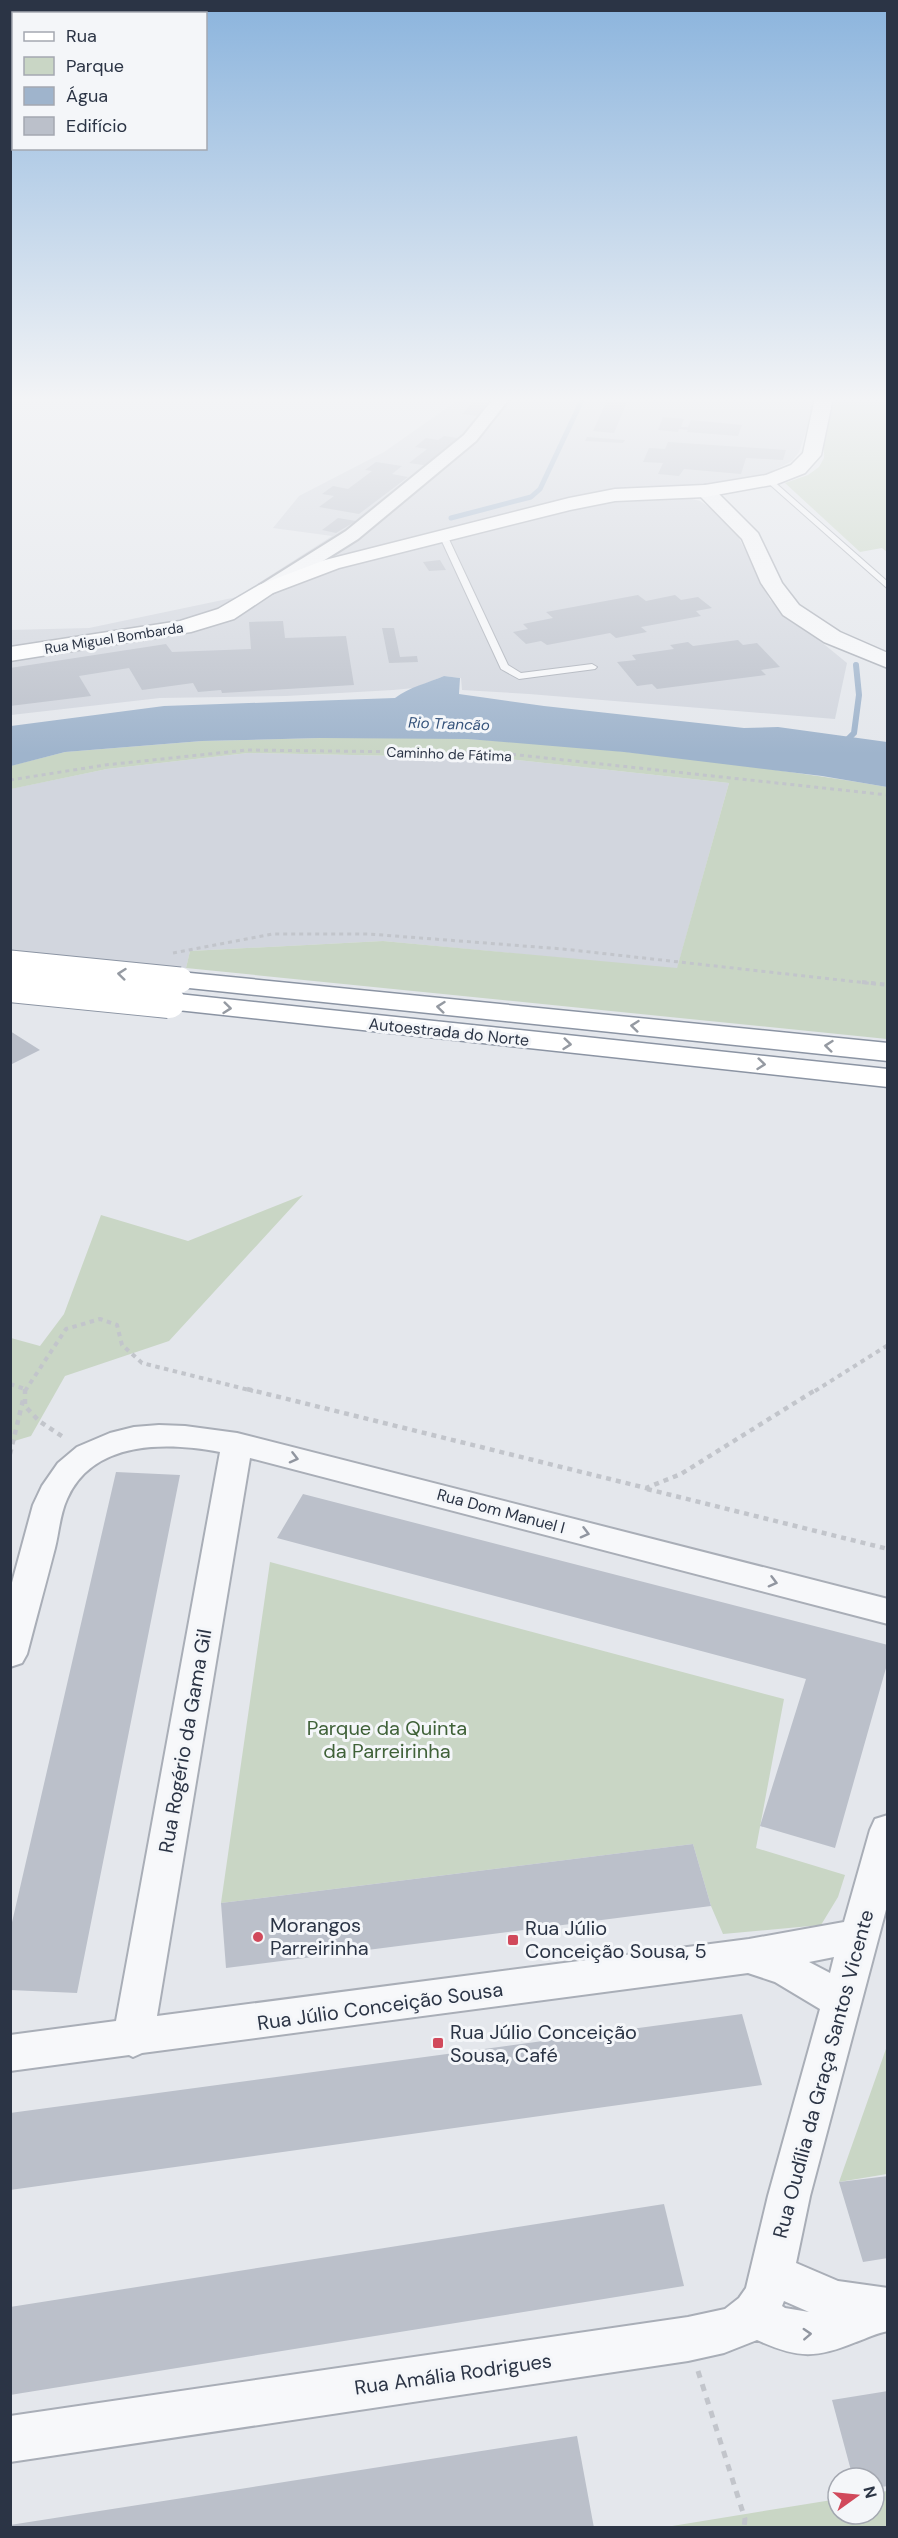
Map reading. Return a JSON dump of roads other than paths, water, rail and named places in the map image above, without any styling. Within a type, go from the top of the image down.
[{"type":"main road","name":"Rua Miguel Bombarda","points":[[10,654],[183,627],[226,614],[266,589],[332,564],[520,516]]},
{"type":"main road","name":"Autoestrada do Norte","points":[[10,963],[174,991],[888,1078]]},
{"type":"main road","name":"Autoestrada do Norte","points":[[10,986],[174,991],[888,1052]]},
{"type":"street","points":[[266,589],[352,535],[375,516]]},
{"type":"street","points":[[730,516],[751,537],[772,583],[791,610],[832,637],[888,661]]},
{"type":"street","points":[[352,535],[380,551]]},
{"type":"street","name":"Rua Dom Manuel I","points":[[10,1654],[52,1496],[68,1472],[100,1449],[136,1436],[156,1434],[195,1436],[237,1444],[888,1611]]},
{"type":"street","name":"Rua Rogério da Gama Gil","points":[[133,2039],[237,1444]]},
{"type":"street","name":"Rua Oudília da Graça Santos Vicente","points":[[753,2315],[760,2304],[771,2274],[888,1830]]},
{"type":"street","name":"Rua Júlio Conceição Sousa","points":[[10,2053],[133,2039],[748,1956],[859,1936]]},
{"type":"street","name":"Rua Júlio Conceição Sousa","points":[[748,1956],[779,1964],[803,1976],[842,2002]]},
{"type":"street","points":[[771,2274],[837,2302],[885,2309]]},
{"type":"street","points":[[753,2315],[783,2331],[809,2335],[830,2331],[885,2309]]},
{"type":"street","name":"Rua Amália Rodrigues","points":[[10,2439],[688,2339],[723,2333],[753,2315]]},
{"type":"lane","points":[[810,516],[888,587]]},
{"type":"lane","points":[[443,535],[504,667],[519,676],[592,667]]},
{"type":"water","name":"Rio Trancão","points":[[444,676],[460,678],[459,694],[544,706],[744,728],[778,727],[887,742],[887,787],[822,776],[624,752],[468,739],[320,738],[202,741],[65,752],[11,766],[11,726],[164,706],[395,698],[412,688]]},
{"type":"waterway","points":[[451,518],[457,516]]},
{"type":"waterway","points":[[843,744],[854,733],[859,695],[856,665]]},
{"type":"place","name":"Morangos Parreirinha","points":[[258,1937]]},
{"type":"place","name":"Rua Júlio Conceição Sousa, 5","points":[[513,1940]]},
{"type":"place","name":"Rua Júlio Conceição Sousa, Café","points":[[438,2043]]},
{"type":"park label","name":"Parque da Quinta da Parreirinha","points":[[387,1740]]}]
